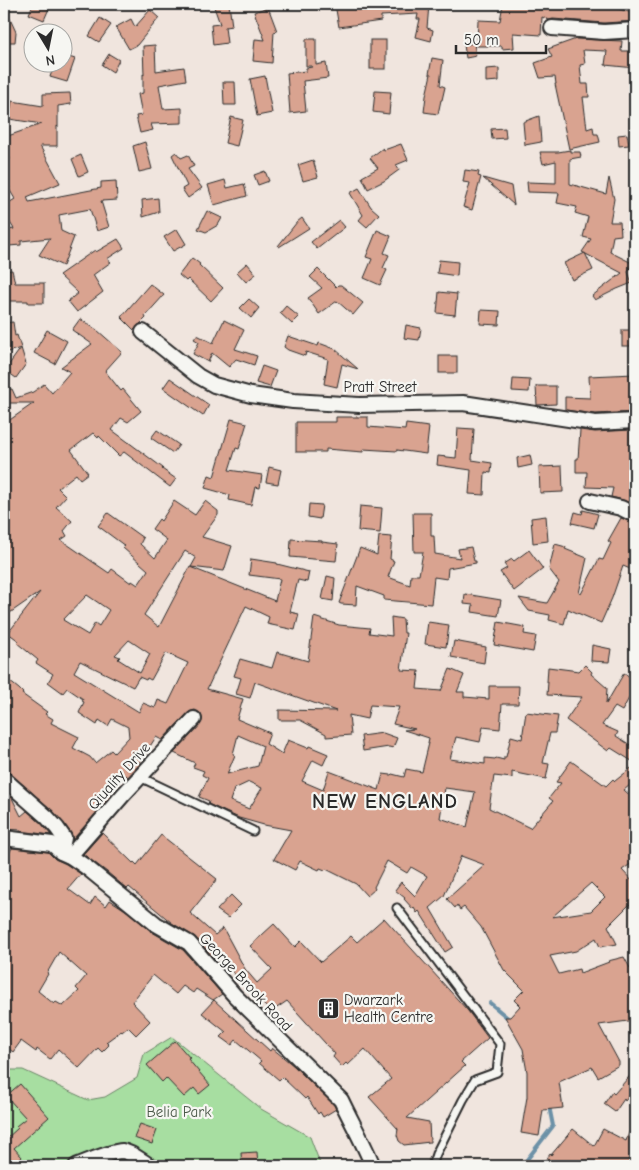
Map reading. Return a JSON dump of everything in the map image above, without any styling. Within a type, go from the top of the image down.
[{"type":"street","points":[[552,28],[604,32],[635,30]]},
{"type":"street","name":"Pratt Street","points":[[143,332],[198,376],[214,385],[251,395],[293,401],[359,405],[463,402],[595,423],[635,421]]},
{"type":"street","points":[[590,501],[621,508],[635,515]]},
{"type":"street","name":"Qiuality Drive","points":[[66,854],[194,719]]},
{"type":"street","points":[[4,779],[57,828],[64,838],[66,854]]},
{"type":"street","name":"George Brook Road","points":[[4,838],[52,844],[156,924],[189,943],[235,996],[341,1100],[373,1166]]},
{"type":"street","points":[[76,1166],[114,1152],[122,1151],[150,1166]]},
{"type":"lane","points":[[140,777],[253,831]]},
{"type":"lane","points":[[397,908],[500,1044],[497,1072],[476,1080],[463,1100],[432,1166]]},
{"type":"green space","name":"Belia Park","points":[[172,1037],[261,1109],[310,1137],[321,1166],[4,1166],[4,1070],[23,1070],[88,1100],[105,1097],[137,1078],[144,1054]]},
{"type":"building","points":[[33,4],[51,4],[44,20],[29,14]]},
{"type":"building","points":[[213,4],[229,4],[232,26],[225,27],[227,43],[213,45],[211,25],[220,24]]},
{"type":"building","points":[[335,4],[429,5],[427,28],[433,30],[431,41],[416,37],[420,19],[417,19],[418,14],[381,16],[381,21],[339,27]]},
{"type":"building","points":[[503,4],[604,4],[635,14],[635,21],[604,23],[549,20],[542,17],[541,35],[513,33],[514,48],[502,49],[502,46],[477,46],[478,20],[500,21]]},
{"type":"building","points":[[4,6],[16,32],[15,42],[4,42]]},
{"type":"building","points":[[268,7],[277,31],[274,32],[272,63],[253,61],[255,39],[265,40],[254,12]]},
{"type":"building","points":[[150,10],[159,18],[137,45],[129,49],[116,27],[131,19],[135,27]]},
{"type":"building","points":[[100,18],[111,25],[99,42],[89,36]]},
{"type":"building","points":[[306,39],[316,39],[316,65],[326,63],[328,78],[303,81],[306,111],[290,113],[287,73],[306,71],[306,68],[312,67],[306,66]]},
{"type":"building","points":[[576,39],[622,41],[621,51],[635,51],[635,68],[605,65],[607,51],[583,50],[585,64],[580,65],[582,84],[588,84],[589,97],[583,97],[587,129],[593,127],[594,134],[598,134],[600,142],[569,149],[555,77],[540,78],[535,63],[552,57],[548,49]]},
{"type":"building","points":[[370,40],[386,40],[386,69],[370,69]]},
{"type":"building","points":[[474,43],[476,56],[466,58],[464,45]]},
{"type":"building","points":[[155,45],[156,71],[184,67],[186,80],[159,85],[163,109],[182,108],[182,123],[151,124],[153,130],[140,133],[136,116],[142,115],[138,94],[143,93],[143,46]]},
{"type":"building","points":[[109,54],[119,60],[113,72],[102,65]]},
{"type":"building","points":[[432,58],[443,60],[440,85],[445,87],[438,114],[424,112]]},
{"type":"building","points":[[499,68],[499,81],[486,82],[486,69]]},
{"type":"building","points":[[52,72],[70,72],[67,82],[50,77]]},
{"type":"building","points":[[265,76],[272,113],[257,116],[250,79]]},
{"type":"building","points":[[223,82],[235,82],[236,105],[224,105]]},
{"type":"building","points":[[375,91],[391,92],[389,114],[373,112]]},
{"type":"building","points":[[70,93],[71,104],[58,106],[57,146],[40,146],[60,183],[27,197],[29,202],[101,188],[101,182],[116,181],[117,200],[101,201],[109,227],[97,231],[90,209],[59,215],[61,231],[74,237],[63,266],[39,255],[50,238],[21,241],[21,245],[9,246],[7,230],[14,229],[4,213],[4,206],[15,199],[4,176],[4,162],[10,159],[5,146],[8,145],[5,137],[42,124],[9,119],[12,101],[43,106],[43,94]]},
{"type":"building","points":[[539,116],[541,142],[525,145],[523,122]]},
{"type":"building","points":[[231,117],[243,120],[237,146],[225,143]]},
{"type":"building","points":[[505,128],[506,138],[492,139],[491,129]]},
{"type":"building","points":[[627,134],[629,145],[619,146],[618,135]]},
{"type":"building","points":[[145,142],[152,169],[139,172],[133,146]]},
{"type":"building","points":[[401,144],[408,160],[396,165],[399,170],[384,181],[368,189],[362,177],[378,168],[370,158],[383,148],[384,150]]},
{"type":"building","points":[[570,150],[570,152],[580,152],[581,157],[570,159],[570,184],[606,194],[609,178],[614,199],[610,222],[620,222],[621,235],[613,236],[610,252],[632,263],[628,272],[632,283],[595,300],[592,296],[622,273],[582,252],[591,239],[583,237],[588,217],[575,213],[577,207],[557,203],[559,193],[528,192],[527,182],[556,183],[556,161],[543,164],[540,152]]},
{"type":"building","points":[[176,152],[181,158],[188,155],[194,166],[188,169],[202,188],[188,198],[182,189],[187,186],[172,155]]},
{"type":"building","points":[[81,155],[88,172],[79,176],[72,159]]},
{"type":"building","points":[[313,160],[318,177],[303,181],[298,165]]},
{"type":"building","points":[[465,170],[479,172],[478,176],[481,177],[472,210],[463,207],[470,183],[463,182]]},
{"type":"building","points":[[265,171],[269,181],[258,185],[254,175]]},
{"type":"building","points":[[483,178],[511,186],[514,205]]},
{"type":"building","points":[[225,180],[227,188],[244,184],[247,196],[214,205],[208,185]]},
{"type":"building","points":[[359,188],[371,207],[379,214],[367,227],[359,220],[363,215],[350,193]]},
{"type":"building","points":[[158,198],[159,212],[143,217],[142,200]]},
{"type":"building","points":[[207,211],[222,218],[218,225],[206,232],[198,229]]},
{"type":"building","points":[[302,218],[309,228],[279,247],[297,222]]},
{"type":"building","points":[[339,220],[345,227],[317,249],[311,242]]},
{"type":"building","points":[[177,229],[186,244],[173,251],[164,237]]},
{"type":"building","points":[[377,230],[391,236],[384,253],[389,255],[383,268],[387,270],[380,285],[364,278],[372,259],[366,257]]},
{"type":"building","points":[[118,239],[124,248],[107,259],[111,262],[93,275],[103,292],[77,312],[68,301],[78,293],[59,275],[95,250],[96,252]]},
{"type":"building","points":[[585,253],[593,270],[572,280],[564,263]]},
{"type":"building","points":[[192,258],[223,288],[211,301],[188,279],[186,281],[179,275]]},
{"type":"building","points":[[439,260],[458,262],[457,276],[437,273]]},
{"type":"building","points":[[247,263],[256,274],[246,282],[237,272]]},
{"type":"building","points":[[318,269],[336,287],[341,285],[363,303],[353,315],[337,301],[319,314],[308,298],[322,288],[310,277]]},
{"type":"building","points":[[12,270],[15,283],[44,283],[44,303],[4,301],[4,271]]},
{"type":"building","points":[[150,284],[164,295],[134,330],[121,317]]},
{"type":"building","points":[[439,292],[457,294],[455,315],[437,313]]},
{"type":"building","points":[[249,299],[259,308],[251,318],[240,308]]},
{"type":"building","points":[[286,306],[299,317],[292,324],[280,313]]},
{"type":"building","points":[[481,310],[500,311],[499,325],[480,324]]},
{"type":"building","points":[[80,319],[97,330],[122,352],[105,371],[141,411],[128,422],[121,418],[112,430],[176,479],[170,487],[124,452],[119,456],[99,436],[98,438],[93,433],[71,450],[88,473],[80,479],[76,474],[58,488],[66,496],[56,507],[72,521],[64,531],[67,536],[61,540],[109,573],[112,569],[131,583],[132,581],[138,585],[148,570],[123,548],[125,546],[98,526],[108,513],[143,538],[140,544],[155,558],[167,540],[152,529],[159,519],[161,521],[174,501],[195,515],[205,501],[218,511],[218,515],[202,537],[232,546],[224,571],[191,567],[196,558],[185,551],[144,615],[159,627],[190,567],[275,601],[280,579],[249,575],[251,559],[277,563],[309,572],[307,582],[298,580],[290,612],[299,614],[295,630],[267,624],[269,617],[246,606],[207,689],[243,699],[237,719],[270,733],[266,744],[282,754],[288,740],[328,754],[323,765],[313,760],[302,781],[323,790],[329,771],[379,790],[383,774],[404,777],[406,769],[422,772],[429,743],[429,738],[404,730],[415,729],[393,724],[399,707],[370,705],[367,719],[349,715],[351,735],[326,737],[326,734],[300,720],[279,720],[279,710],[336,711],[255,682],[250,698],[236,694],[241,678],[234,676],[240,659],[272,668],[277,652],[308,661],[314,617],[339,625],[370,628],[369,633],[392,636],[391,617],[403,619],[404,633],[406,633],[401,670],[419,671],[417,689],[441,691],[450,669],[464,675],[457,692],[464,692],[464,697],[489,699],[489,686],[519,686],[518,704],[502,704],[500,729],[483,727],[480,742],[456,737],[450,759],[485,764],[485,758],[504,760],[511,736],[522,739],[526,712],[558,716],[555,733],[550,733],[543,763],[549,764],[546,779],[512,772],[512,778],[494,776],[489,808],[530,828],[553,801],[549,798],[561,783],[556,782],[571,761],[606,786],[613,779],[615,781],[635,765],[635,781],[624,790],[635,800],[635,861],[622,870],[635,884],[635,899],[608,926],[617,944],[600,947],[596,938],[576,951],[550,956],[559,974],[579,969],[580,973],[608,961],[624,957],[630,968],[635,966],[635,1020],[599,1025],[619,1065],[598,1077],[592,1067],[559,1082],[563,1108],[543,1110],[539,1136],[521,1133],[527,1097],[527,1072],[523,1049],[505,1017],[510,1017],[520,1006],[514,1000],[524,990],[504,970],[481,927],[464,907],[460,910],[457,905],[455,908],[447,899],[485,865],[461,856],[444,896],[430,908],[453,947],[445,952],[419,911],[417,913],[405,898],[395,890],[401,882],[415,896],[427,876],[411,867],[407,873],[387,861],[374,887],[375,889],[367,896],[356,884],[326,869],[320,868],[319,870],[300,861],[295,870],[274,859],[291,830],[239,818],[208,804],[209,801],[199,797],[208,778],[202,775],[204,771],[193,767],[195,763],[174,753],[202,721],[200,713],[195,710],[188,713],[162,740],[156,737],[140,764],[128,777],[126,775],[112,789],[108,794],[111,796],[73,840],[71,833],[53,811],[4,768],[4,677],[19,689],[22,694],[47,712],[45,714],[53,719],[51,723],[79,737],[73,748],[90,757],[95,763],[111,750],[114,753],[129,737],[128,727],[112,719],[108,726],[99,720],[97,725],[79,713],[84,702],[82,701],[83,699],[67,688],[63,693],[48,682],[53,674],[36,663],[38,660],[8,633],[40,592],[4,617],[4,424],[34,403],[4,403],[4,390],[12,389],[16,398],[33,392],[44,384],[52,393],[70,372],[61,367],[92,344],[72,330]],"holes":[[[87,595],[109,610],[99,626],[95,623],[88,635],[63,620]],[[129,640],[150,654],[140,673],[118,659],[120,657],[115,655]],[[166,653],[188,663],[168,704],[158,700],[155,708],[143,703],[139,712],[74,672],[80,661],[133,687],[139,677],[146,680],[147,678],[151,680]],[[238,735],[263,746],[258,766],[227,774],[235,755],[233,754]],[[249,782],[262,788],[249,809],[230,801],[234,789]],[[445,788],[475,792],[467,827],[440,818]],[[591,883],[605,897],[591,911],[552,917]]]},
{"type":"building","points":[[224,320],[244,330],[235,349],[257,356],[254,365],[236,359],[229,367],[212,353],[208,362],[193,354],[199,342],[194,339],[197,335],[213,343]]},
{"type":"building","points":[[13,322],[15,336],[17,335],[26,364],[16,378],[5,370],[21,348],[4,353],[4,323]]},
{"type":"building","points":[[406,325],[421,328],[419,340],[404,338]]},
{"type":"building","points":[[47,330],[67,341],[55,364],[34,353]]},
{"type":"building","points":[[622,330],[635,330],[635,346],[622,346]]},
{"type":"building","points":[[288,336],[318,346],[319,343],[335,349],[358,369],[342,364],[337,387],[324,384],[328,359],[306,352],[305,356],[288,350],[284,347]]},
{"type":"building","points":[[439,356],[457,356],[457,373],[439,373]]},
{"type":"building","points":[[262,366],[276,371],[270,387],[256,383]]},
{"type":"building","points":[[635,374],[635,412],[595,414],[565,410],[565,397],[590,398],[589,376]]},
{"type":"building","points":[[170,378],[209,405],[203,416],[163,388]]},
{"type":"building","points":[[513,379],[530,380],[529,392],[512,391]]},
{"type":"building","points":[[536,386],[556,386],[556,404],[537,405]]},
{"type":"building","points":[[336,417],[368,417],[368,427],[405,430],[406,424],[429,427],[426,454],[397,450],[363,449],[363,452],[326,449],[326,452],[296,452],[296,422],[336,422]]},
{"type":"building","points":[[231,419],[247,423],[239,449],[236,448],[229,470],[262,475],[260,488],[255,487],[251,505],[229,500],[230,495],[205,488],[209,475],[214,477]]},
{"type":"building","points":[[458,428],[474,429],[472,460],[492,463],[491,473],[485,472],[484,495],[469,494],[471,470],[437,465],[438,456],[456,458]]},
{"type":"building","points":[[157,430],[179,445],[173,453],[151,438]]},
{"type":"building","points":[[580,430],[595,432],[631,430],[631,441],[635,442],[635,505],[611,497],[613,488],[586,487],[587,472],[576,472]]},
{"type":"building","points":[[530,455],[532,465],[518,468],[517,458]]},
{"type":"building","points":[[562,466],[563,492],[540,493],[539,467]]},
{"type":"building","points":[[269,467],[281,470],[278,484],[266,482]]},
{"type":"building","points":[[309,504],[322,505],[320,519],[308,517]]},
{"type":"building","points":[[360,506],[382,508],[380,533],[358,531]]},
{"type":"building","points":[[583,510],[598,514],[594,528],[572,523],[575,512],[582,514]]},
{"type":"building","points":[[413,513],[431,513],[431,536],[434,536],[435,554],[460,558],[458,549],[471,547],[476,563],[448,568],[447,579],[434,577],[431,604],[384,600],[384,596],[357,586],[356,605],[339,603],[360,548],[377,555],[379,536],[392,537],[390,559],[394,561],[388,577],[410,585],[411,575],[419,575],[423,552],[414,552]]},
{"type":"building","points":[[546,516],[548,541],[533,543],[531,518]]},
{"type":"building","points":[[621,518],[635,524],[635,571],[623,566],[601,623],[568,609],[564,624],[549,620],[550,615],[529,611],[519,598],[547,603],[559,582],[549,569],[555,544],[566,547],[565,549],[587,558],[579,593],[581,594],[599,559],[603,560],[611,543],[608,541]]},
{"type":"building","points":[[291,539],[338,544],[336,561],[290,557]]},
{"type":"building","points":[[529,550],[543,569],[514,591],[500,572],[507,568],[504,564],[512,559],[514,561]]},
{"type":"building","points":[[327,576],[335,578],[333,601],[322,599]]},
{"type":"building","points":[[465,594],[501,600],[498,616],[472,612],[473,605],[464,604]]},
{"type":"building","points":[[428,622],[449,625],[446,647],[425,644]]},
{"type":"building","points":[[498,622],[525,627],[524,634],[536,636],[533,652],[494,645]]},
{"type":"building","points":[[454,641],[486,647],[484,663],[451,657]]},
{"type":"building","points":[[592,645],[611,649],[609,662],[591,661]]},
{"type":"building","points":[[585,665],[592,672],[591,674],[607,688],[606,704],[624,673],[635,680],[635,687],[622,711],[615,707],[602,725],[618,732],[616,736],[635,748],[635,763],[611,748],[608,751],[566,720],[582,697],[547,695],[548,667],[579,671]]},
{"type":"building","points":[[383,733],[397,738],[393,748],[363,751],[361,736]]},
{"type":"building","points":[[4,790],[12,798],[21,816],[27,811],[51,835],[4,829]]},
{"type":"building","points":[[102,833],[137,865],[161,835],[217,879],[190,913],[215,935],[223,928],[245,969],[257,983],[272,969],[250,946],[274,924],[295,947],[301,941],[321,962],[351,936],[357,942],[384,918],[468,1011],[488,1038],[461,1062],[465,1066],[407,1118],[429,1122],[430,1142],[404,1145],[399,1141],[398,1129],[369,1097],[391,1079],[365,1049],[348,1065],[346,1063],[342,1067],[333,1057],[335,1054],[287,1001],[271,1012],[215,954],[212,956],[195,937],[172,923],[129,887],[127,889],[83,854]]},
{"type":"building","points":[[12,848],[48,852],[55,859],[81,874],[68,889],[90,905],[95,897],[106,906],[110,900],[127,911],[152,932],[183,950],[222,994],[213,1000],[196,989],[193,993],[183,986],[176,994],[153,975],[132,1002],[150,1021],[136,1035],[128,1027],[121,1031],[106,1042],[109,1045],[102,1052],[98,1048],[79,1068],[58,1049],[50,1059],[37,1049],[36,1052],[21,1041],[13,1052],[4,1045],[4,852],[8,855]],"holes":[[[59,952],[86,976],[76,988],[79,991],[63,1006],[56,1002],[54,1004],[38,991]]]},
{"type":"building","points":[[231,895],[241,905],[228,918],[217,910]]},
{"type":"building","points":[[214,1000],[270,1051],[272,1048],[294,1066],[336,1109],[323,1117],[320,1112],[318,1114],[307,1097],[305,1099],[282,1077],[279,1080],[259,1063],[261,1061],[236,1040],[232,1045],[221,1037],[226,1032],[202,1013]]},
{"type":"building","points":[[175,1041],[210,1085],[199,1094],[194,1088],[184,1097],[166,1078],[162,1082],[147,1065]]},
{"type":"building","points":[[635,1070],[635,1089],[625,1101],[624,1099],[615,1112],[604,1104],[612,1092],[614,1094]]},
{"type":"building","points":[[20,1084],[49,1117],[14,1148],[22,1157],[15,1165],[6,1155],[4,1158],[4,1137],[6,1139],[18,1128],[16,1126],[26,1118],[6,1096]]},
{"type":"building","points":[[634,1119],[635,1166],[542,1166],[550,1154],[573,1129],[594,1146],[603,1129],[626,1141]]},
{"type":"building","points":[[140,1124],[157,1130],[152,1144],[134,1138]]},
{"type":"building","points":[[257,1152],[258,1166],[242,1166],[241,1153]]},
{"type":"waterway","points":[[490,1003],[509,1019]]},
{"type":"waterway","points":[[522,1166],[553,1126],[549,1106]]},
{"type":"place","name":"Dwarzark Health Centre","points":[[328,1009]]},
{"type":"district","name":"NEW ENGLAND","points":[[385,801]]}]
